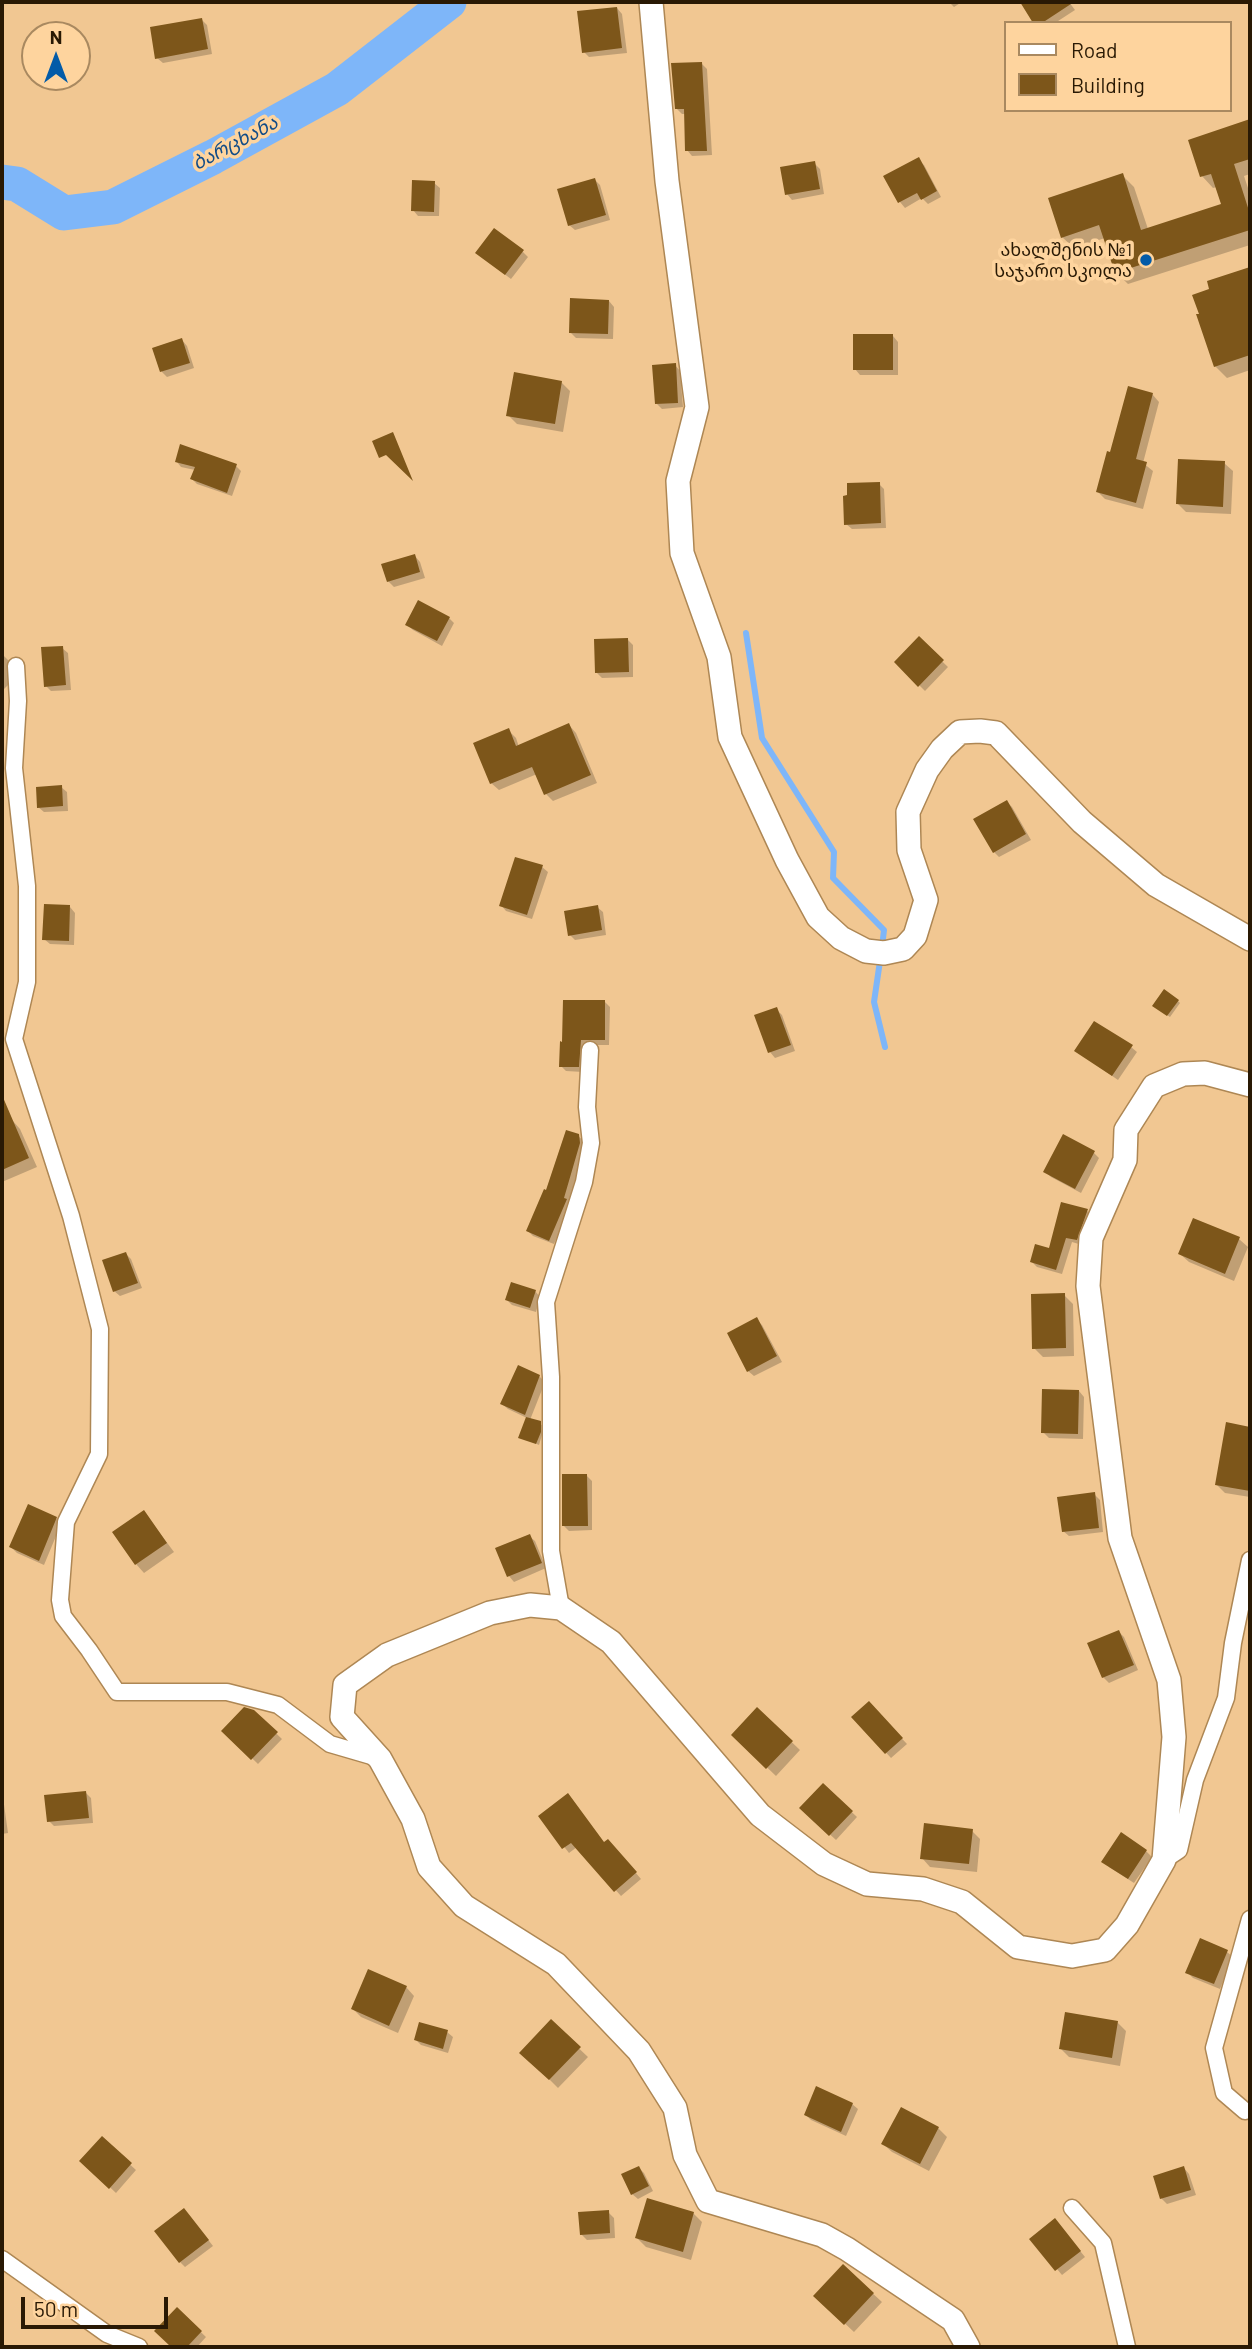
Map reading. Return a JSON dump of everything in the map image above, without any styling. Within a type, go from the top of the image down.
[{"type":"street","points":[[651,2],[667,181],[697,407],[678,481],[682,553],[719,657],[730,737],[818,917],[841,938],[866,951],[884,953],[903,949],[915,936],[926,900],[909,850],[908,812],[927,771],[942,749],[960,732],[980,731],[996,733],[1082,822],[1156,885],[1250,939]]},
{"type":"street","points":[[16,666],[18,701],[14,768],[27,886],[27,982],[14,1039],[71,1216],[100,1329],[99,1454],[66,1522],[60,1600],[63,1616],[117,1692],[227,1692],[278,1704],[330,1744],[380,1759]]},
{"type":"street","points":[[561,1608],[551,1551],[551,1377],[546,1302],[584,1182],[591,1143],[587,1107],[590,1050]]},
{"type":"street","points":[[968,2347],[953,2320],[822,2235],[708,2202],[685,2155],[676,2108],[639,2051],[556,1964],[464,1906],[429,1867],[413,1819],[380,1759],[342,1717],[345,1685],[387,1656],[490,1613],[530,1605],[561,1608],[611,1642],[760,1815],[824,1864],[867,1884],[923,1889],[962,1902],[1018,1947],[1072,1956],[1105,1950],[1127,1924],[1164,1860],[1174,1737],[1169,1680],[1120,1538],[1088,1286],[1091,1238],[1125,1160],[1126,1130],[1154,1086],[1183,1074],[1205,1073],[1250,1085]]},
{"type":"street","points":[[1164,1860],[1179,1850],[1195,1780],[1226,1698],[1233,1643],[1250,1560]]},
{"type":"street","points":[[1245,2111],[1224,2093],[1214,2048],[1250,1919]]},
{"type":"street","points":[[1072,2208],[1103,2243],[1127,2347]]},
{"type":"street","points":[[2,2259],[107,2334],[139,2347]]},
{"type":"building","points":[[1020,2],[1074,2],[1045,21],[1032,21]]},
{"type":"building","points":[[617,7],[622,48],[582,53],[577,11]]},
{"type":"building","points":[[202,18],[208,49],[155,59],[150,27]]},
{"type":"building","points":[[702,62],[707,151],[685,151],[684,109],[675,109],[671,63]]},
{"type":"building","points":[[1250,119],[1250,159],[1234,164],[1250,214],[1250,230],[1115,273],[1099,225],[1061,238],[1048,198],[1123,173],[1141,230],[1221,204],[1211,174],[1200,177],[1188,140]]},
{"type":"building","points":[[919,157],[937,191],[921,200],[917,193],[898,203],[883,176]]},
{"type":"building","points":[[815,161],[820,189],[785,195],[780,167]]},
{"type":"building","points":[[595,178],[606,215],[568,226],[557,189]]},
{"type":"building","points":[[412,180],[435,181],[434,212],[411,211]]},
{"type":"building","points":[[494,228],[524,250],[505,275],[475,253]]},
{"type":"building","points":[[1250,267],[1250,355],[1214,367],[1192,295],[1209,289],[1207,281]]},
{"type":"building","points":[[570,298],[609,300],[608,334],[569,333]]},
{"type":"building","points":[[853,334],[893,334],[893,370],[853,370]]},
{"type":"building","points":[[182,338],[190,363],[160,372],[152,348]]},
{"type":"building","points":[[676,363],[678,403],[655,404],[652,365]]},
{"type":"building","points":[[514,372],[562,381],[555,424],[506,416]]},
{"type":"building","points":[[1128,386],[1153,393],[1136,459],[1147,462],[1136,503],[1096,492]]},
{"type":"building","points":[[393,432],[413,481],[386,455],[379,458],[372,441]]},
{"type":"building","points":[[180,444],[237,464],[227,493],[190,479],[195,467],[175,462]]},
{"type":"building","points":[[1178,459],[1225,461],[1223,507],[1176,504]]},
{"type":"building","points":[[880,482],[881,523],[844,525],[843,496],[847,495],[847,483]]},
{"type":"building","points":[[415,554],[420,572],[387,582],[381,564]]},
{"type":"building","points":[[418,600],[450,617],[437,641],[405,625]]},
{"type":"building","points":[[919,636],[944,660],[918,687],[894,662]]},
{"type":"building","points":[[628,638],[629,672],[595,673],[594,639]]},
{"type":"building","points":[[63,646],[66,685],[44,687],[41,647]]},
{"type":"building","points":[[569,723],[591,775],[544,795],[532,767],[490,784],[473,743],[509,728],[516,746]]},
{"type":"building","points":[[62,785],[63,806],[37,808],[36,787]]},
{"type":"building","points":[[1007,800],[1026,834],[993,853],[973,819]]},
{"type":"building","points":[[515,857],[543,865],[527,915],[499,906]]},
{"type":"building","points":[[44,904],[70,905],[69,941],[42,940]]},
{"type":"building","points":[[598,905],[602,930],[568,936],[564,911]]},
{"type":"building","points":[[1164,989],[1179,1000],[1167,1016],[1152,1006]]},
{"type":"building","points":[[563,1000],[605,1000],[605,1040],[581,1040],[579,1067],[559,1067]]},
{"type":"building","points":[[777,1007],[791,1045],[768,1053],[754,1015]]},
{"type":"building","points":[[1094,1021],[1133,1045],[1112,1076],[1074,1051]]},
{"type":"building","points":[[2,1095],[29,1158],[2,1170]]},
{"type":"building","points":[[566,1130],[579,1134],[580,1143],[564,1198],[567,1199],[549,1241],[526,1231],[544,1189],[546,1190]]},
{"type":"building","points":[[1063,1134],[1095,1151],[1075,1189],[1043,1172]]},
{"type":"building","points":[[1061,1202],[1088,1209],[1077,1240],[1066,1238],[1056,1270],[1030,1262],[1035,1244],[1049,1248]]},
{"type":"building","points":[[1193,1218],[1240,1237],[1225,1274],[1178,1254]]},
{"type":"building","points":[[126,1252],[138,1283],[113,1292],[102,1260]]},
{"type":"building","points":[[511,1282],[536,1290],[530,1308],[505,1300]]},
{"type":"building","points":[[1065,1293],[1066,1348],[1032,1349],[1031,1294]]},
{"type":"building","points":[[757,1317],[777,1356],[747,1372],[727,1333]]},
{"type":"building","points":[[518,1365],[540,1375],[525,1415],[500,1404]]},
{"type":"building","points":[[1042,1389],[1079,1390],[1078,1434],[1041,1433]]},
{"type":"building","points":[[526,1417],[541,1421],[541,1432],[536,1444],[518,1438]]},
{"type":"building","points":[[1226,1422],[1250,1427],[1250,1491],[1215,1485]]},
{"type":"building","points":[[562,1474],[587,1474],[588,1526],[562,1526]]},
{"type":"building","points":[[1095,1492],[1099,1528],[1062,1532],[1057,1497]]},
{"type":"building","points":[[28,1504],[57,1517],[39,1561],[9,1547]]},
{"type":"building","points":[[144,1510],[167,1543],[135,1565],[112,1532]]},
{"type":"building","points":[[530,1534],[542,1563],[507,1577],[495,1548]]},
{"type":"building","points":[[1119,1630],[1134,1665],[1102,1678],[1087,1643]]},
{"type":"building","points":[[869,1701],[903,1738],[885,1754],[851,1717]]},
{"type":"building","points":[[244,1707],[254,1710],[278,1732],[251,1760],[221,1731]]},
{"type":"building","points":[[757,1707],[793,1741],[766,1769],[731,1735]]},
{"type":"building","points":[[823,1783],[853,1811],[829,1836],[799,1808]]},
{"type":"building","points":[[86,1791],[89,1818],[47,1822],[44,1795]]},
{"type":"building","points":[[568,1793],[604,1842],[608,1839],[637,1872],[614,1892],[571,1843],[562,1849],[538,1816]]},
{"type":"building","points":[[924,1823],[973,1829],[969,1864],[920,1859]]},
{"type":"building","points":[[1121,1832],[1147,1850],[1128,1879],[1101,1862]]},
{"type":"building","points":[[1200,1938],[1228,1950],[1214,1984],[1185,1973]]},
{"type":"building","points":[[368,1969],[407,1986],[389,2026],[351,2009]]},
{"type":"building","points":[[1065,2012],[1118,2021],[1112,2058],[1059,2049]]},
{"type":"building","points":[[551,2019],[581,2047],[549,2080],[519,2053]]},
{"type":"building","points":[[419,2022],[448,2030],[443,2049],[414,2040]]},
{"type":"building","points":[[816,2086],[853,2103],[841,2132],[804,2115]]},
{"type":"building","points":[[901,2107],[939,2127],[920,2164],[881,2144]]},
{"type":"building","points":[[102,2136],[132,2163],[109,2189],[79,2161]]},
{"type":"building","points":[[639,2166],[649,2186],[631,2195],[621,2174]]},
{"type":"building","points":[[1184,2166],[1191,2190],[1160,2199],[1153,2176]]},
{"type":"building","points":[[647,2198],[694,2212],[683,2252],[635,2238]]},
{"type":"building","points":[[184,2208],[209,2240],[179,2263],[154,2231]]},
{"type":"building","points":[[609,2210],[610,2233],[580,2235],[578,2212]]},
{"type":"building","points":[[1055,2218],[1081,2251],[1055,2271],[1029,2239]]},
{"type":"building","points":[[843,2264],[874,2293],[844,2325],[813,2296]]},
{"type":"building","points":[[177,2307],[202,2331],[187,2347],[171,2347],[154,2331]]},
{"type":"waterway","name":"ბარცხანა","points":[[2,182],[17,184],[64,213],[113,207],[213,157],[337,89],[449,2]]},
{"type":"waterway","points":[[746,633],[762,738],[834,852],[833,878],[884,930],[882,947]]},
{"type":"waterway","points":[[880,961],[874,1002],[885,1047]]},
{"type":"place","name":"ახალშენის №1 საჯარო სკოლა","points":[[1146,260]]}]
